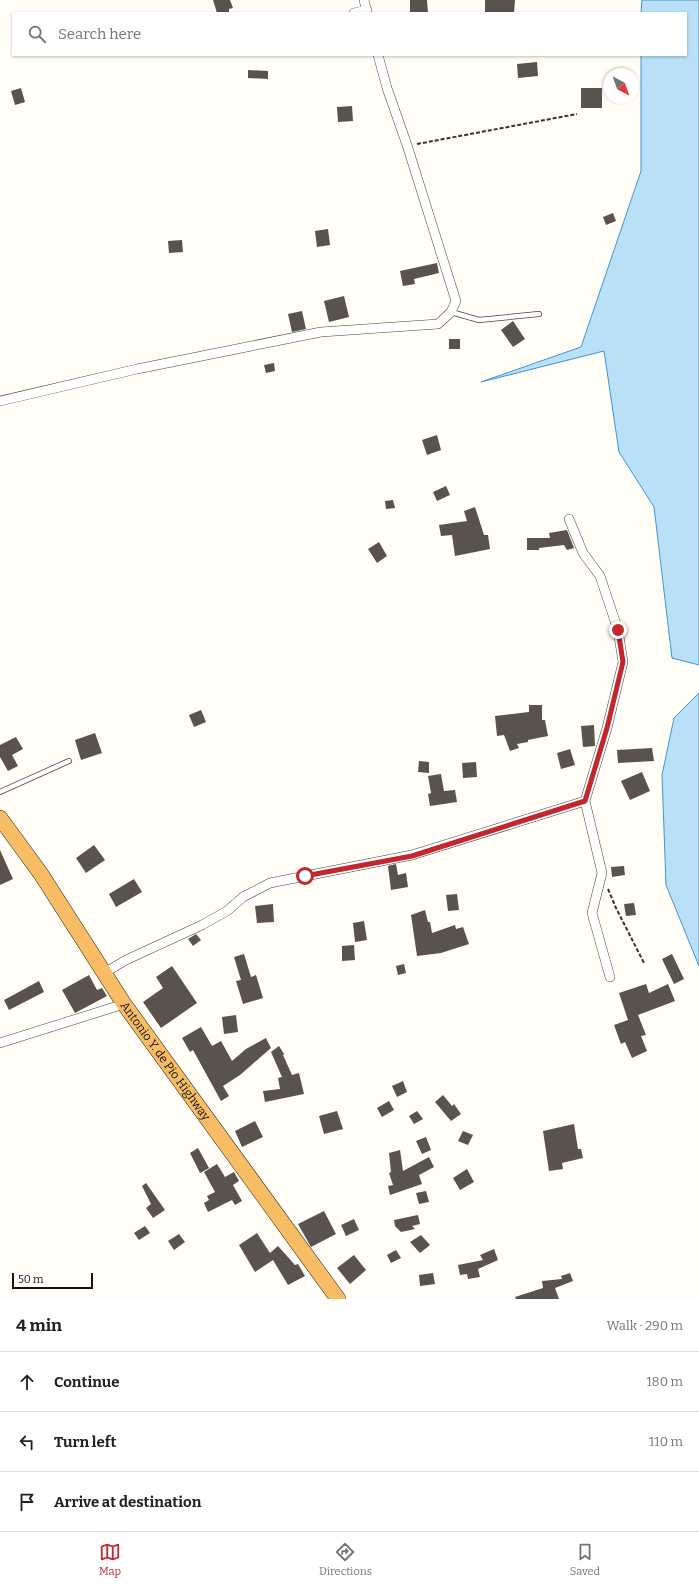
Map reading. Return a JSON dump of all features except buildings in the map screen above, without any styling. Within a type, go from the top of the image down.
[{"type":"highway","name":"Antonio Y. de Pio Highway","points":[[1,822],[41,874],[124,1004],[338,1299]]},
{"type":"street","points":[[364,0],[367,12]]},
{"type":"street","points":[[0,401],[137,369],[320,332],[438,324],[451,312],[456,301],[407,145],[387,88],[378,56]]},
{"type":"street","points":[[569,519],[583,553],[600,576],[618,630],[623,662],[607,728],[585,801],[602,873],[592,913],[610,977]]},
{"type":"street","points":[[104,973],[126,960],[202,925],[227,910],[243,897],[270,883],[412,856],[585,801]]},
{"type":"street","points":[[0,1043],[124,1004]]},
{"type":"lane","points":[[451,312],[479,320],[539,314]]},
{"type":"lane","points":[[0,792],[69,760]]},
{"type":"path","points":[[407,145],[546,121],[577,114]]},
{"type":"path","points":[[602,873],[616,908],[644,963]]},
{"type":"water","points":[[642,0],[699,0],[699,665],[672,658],[654,507],[619,452],[604,351],[481,382],[581,347],[641,171],[641,56],[687,56],[687,12],[641,12]]},
{"type":"water","points":[[699,693],[699,966],[666,885],[662,775],[674,718]]},
{"type":"route","points":[[305,876],[412,856],[585,801],[607,728],[623,662],[618,630]]}]
